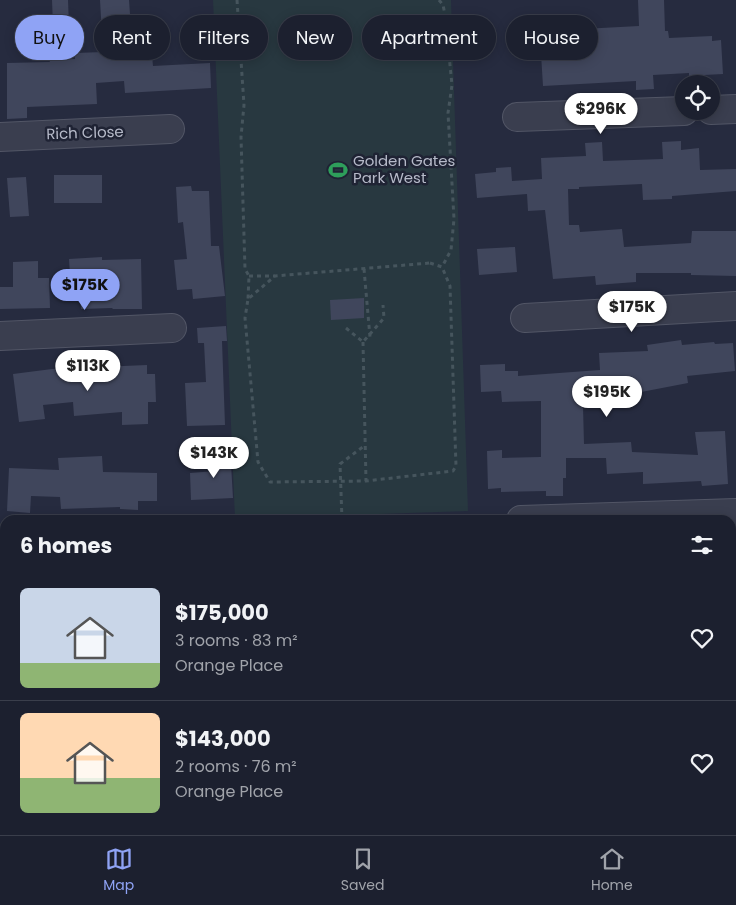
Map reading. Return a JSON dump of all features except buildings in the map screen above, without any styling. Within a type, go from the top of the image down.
[{"type":"street","points":[[720,110],[736,109]]},
{"type":"street","points":[[517,117],[675,111]]},
{"type":"street","name":"Rich Close","points":[[0,137],[170,129]]},
{"type":"street","points":[[525,318],[736,306]]},
{"type":"street","points":[[0,336],[172,328]]},
{"type":"street","points":[[681,515],[736,513]]},
{"type":"path","points":[[237,0],[244,104],[241,137],[245,269],[249,276],[245,318],[258,462],[270,482],[366,481],[453,471],[456,466],[450,286],[442,267]]},
{"type":"path","points":[[438,0],[443,6],[448,24],[447,35],[452,85],[448,113],[454,219],[451,250],[442,267]]},
{"type":"path","points":[[249,276],[275,276],[430,264],[442,267]]},
{"type":"path","points":[[364,268],[370,337]]},
{"type":"path","points":[[248,299],[275,276]]},
{"type":"path","points":[[364,342],[384,318],[383,304]]},
{"type":"path","points":[[346,328],[364,342]]},
{"type":"path","points":[[364,342],[366,481]]},
{"type":"path","points":[[342,515],[340,464],[365,445]]},
{"type":"shaded area","name":"Golden Gates Park West","points":[[213,0],[451,0],[451,15],[362,15],[362,60],[453,60],[468,511],[352,515],[235,515],[216,60],[268,60],[268,15],[214,15]]},
{"type":"place","name":"Golden Gates Park West","points":[[338,170]]}]
